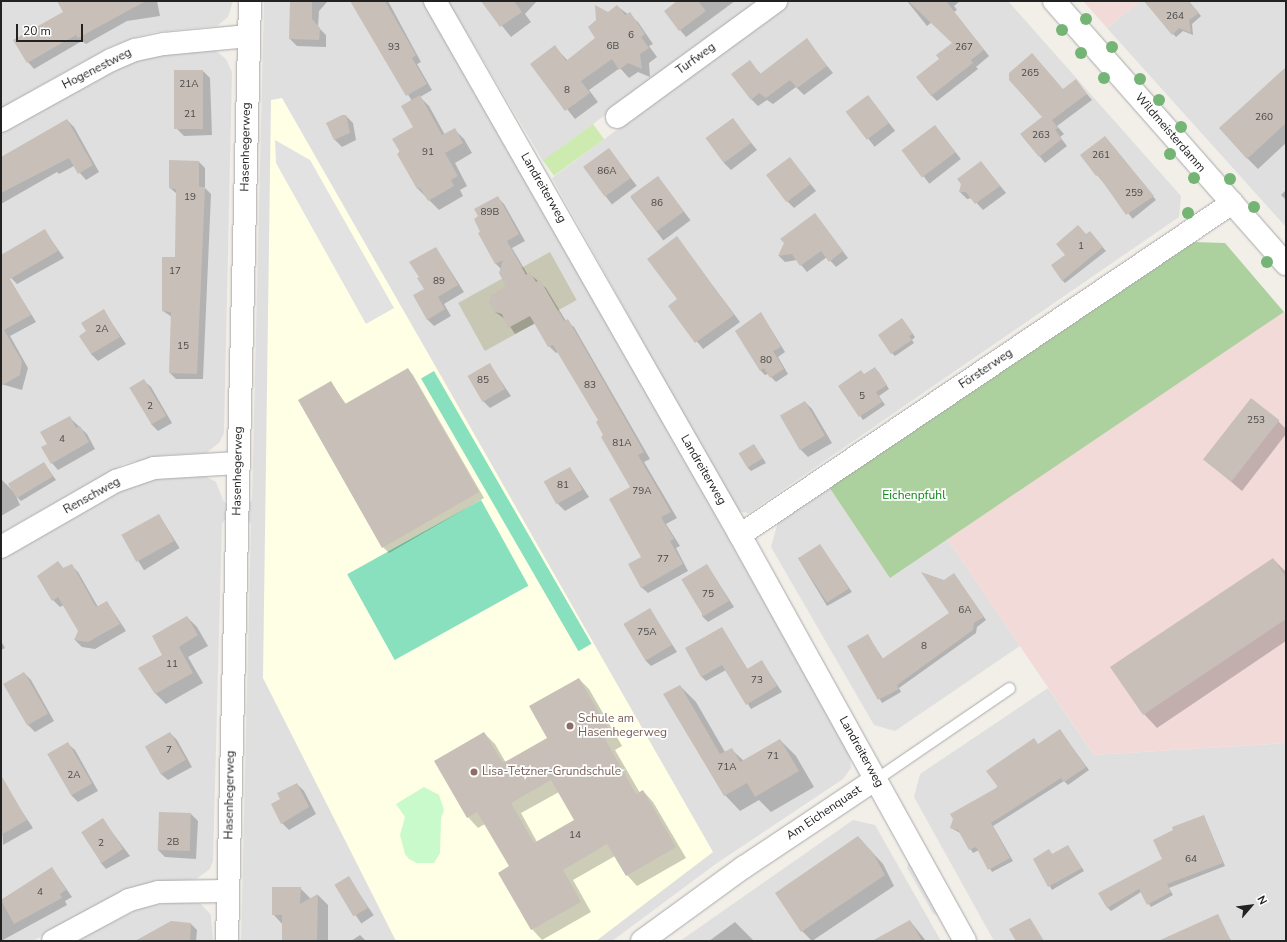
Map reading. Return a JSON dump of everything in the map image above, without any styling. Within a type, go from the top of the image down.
[{"type":"street","name":"Hasenhegerweg","points":[[227,941],[227,891],[250,1]]},
{"type":"street","name":"Landreiterweg","points":[[436,1],[740,535],[965,941]]},
{"type":"street","name":"Turfweg","points":[[617,117],[776,1]]},
{"type":"street","name":"Wildmeisterdamm","points":[[1054,1],[1286,264]]},
{"type":"street","name":"Hogenestweg","points":[[1,122],[111,60],[135,50],[164,44],[249,36]]},
{"type":"street","name":"Försterweg","points":[[740,535],[1232,203]]},
{"type":"street","name":"Renschweg","points":[[1,547],[116,481],[154,468],[238,463]]},
{"type":"street","name":"Am Eichenquast","points":[[642,941],[744,867],[876,778]]},
{"type":"street","points":[[53,941],[130,900],[159,892],[227,891]]},
{"type":"lane","name":"Am Eichenquast","points":[[876,778],[1009,688]]},
{"type":"shaded area","points":[[1,1],[233,1],[228,17],[217,26],[157,32],[136,37],[110,47],[1,108]]},
{"type":"shaded area","points":[[264,1],[427,1],[850,755],[851,768],[843,779],[717,863],[612,941],[241,941],[251,524],[245,517],[245,506],[252,500]]},
{"type":"shaded area","points":[[448,1],[759,1],[543,161]]},
{"type":"shaded area","points":[[790,1],[1008,1],[1181,196],[1179,217],[749,513],[741,512],[734,506],[552,178]]},
{"type":"shaded area","points":[[1083,1],[1140,1],[1107,28]]},
{"type":"shaded area","points":[[1140,1],[1286,1],[1286,227],[1107,28]]},
{"type":"shaded area","points":[[215,50],[226,59],[232,72],[224,433],[219,443],[206,453],[165,455],[124,464],[1,533],[1,131],[109,69],[147,56]]},
{"type":"shaded area","points":[[282,98],[713,852],[596,941],[396,941],[263,678],[271,100]]},
{"type":"shaded area","points":[[275,140],[310,160],[394,308],[366,324],[276,163]]},
{"type":"shaded area","points":[[550,252],[577,300],[485,351],[458,303]]},
{"type":"shaded area","points":[[1284,312],[1286,314],[1286,743],[1094,755],[947,539]]},
{"type":"shaded area","points":[[204,475],[216,482],[223,500],[228,506],[228,517],[222,523],[213,861],[210,869],[196,879],[155,883],[121,892],[33,941],[1,941],[1,557],[118,491],[155,477]]},
{"type":"shaded area","points":[[829,487],[890,577],[947,539],[1020,646],[895,731],[874,725],[771,547],[778,522]]},
{"type":"shaded area","points":[[1048,688],[1094,755],[1286,743],[1286,941],[994,941],[914,797],[920,774]]},
{"type":"shaded area","points":[[853,820],[875,825],[941,941],[680,941]]},
{"type":"shaded area","points":[[910,859],[943,917],[933,914],[907,868]]},
{"type":"shaded area","points":[[191,900],[200,903],[211,915],[213,941],[76,941],[142,907]]},
{"type":"green space","points":[[593,124],[604,139],[554,176],[543,160]]},
{"type":"green space","name":"Eichenpfuhl","points":[[1194,242],[1225,243],[1284,312],[890,578],[829,487]]},
{"type":"green space","points":[[434,371],[592,644],[579,651],[421,378]]},
{"type":"green space","points":[[481,500],[529,586],[395,660],[347,574]]},
{"type":"green space","points":[[424,787],[439,795],[444,810],[441,818],[440,853],[434,863],[417,863],[409,859],[405,854],[400,835],[405,817],[396,804]]},
{"type":"building","points":[[57,1],[146,1],[78,38],[76,35],[27,63],[13,40],[63,12]]},
{"type":"building","points":[[290,1],[312,1],[312,19],[320,28],[319,40],[289,39]]},
{"type":"building","points":[[350,1],[385,1],[416,55],[412,58],[427,84],[406,96]]},
{"type":"building","points":[[481,1],[514,1],[522,12],[500,27]]},
{"type":"building","points":[[677,1],[698,1],[706,11],[679,31],[664,11]]},
{"type":"building","points":[[908,1],[946,1],[984,50],[971,60],[973,63],[931,96],[916,77],[939,59],[936,55],[952,43]]},
{"type":"building","points":[[1144,1],[1189,1],[1199,13],[1189,20],[1191,33],[1179,28],[1172,35]]},
{"type":"building","points":[[595,5],[608,12],[617,5],[625,15],[630,12],[645,34],[641,37],[649,48],[640,54],[642,69],[628,63],[619,70],[612,59],[581,81],[590,93],[565,111],[530,64],[555,45],[566,61],[595,38],[588,27],[596,20]]},
{"type":"building","points":[[807,38],[827,66],[797,88],[790,80],[766,98],[759,93],[751,100],[731,74],[750,60],[760,74]]},
{"type":"building","points":[[1032,53],[1063,89],[1076,79],[1087,94],[1052,120],[1058,128],[1055,130],[1062,139],[1039,157],[1020,134],[1042,117],[1009,80],[1009,73]]},
{"type":"building","points":[[1286,67],[1286,123],[1247,159],[1219,128]]},
{"type":"building","points":[[174,70],[203,70],[203,129],[174,129]]},
{"type":"building","points":[[420,95],[442,135],[455,128],[463,143],[445,153],[458,176],[451,180],[454,186],[428,201],[420,188],[417,189],[397,154],[400,152],[392,139],[413,127],[401,106]]},
{"type":"building","points":[[868,95],[889,123],[867,140],[846,112]]},
{"type":"building","points":[[342,115],[346,115],[350,133],[334,140],[326,123]]},
{"type":"building","points":[[733,118],[751,143],[724,163],[705,138]]},
{"type":"building","points":[[67,119],[93,165],[78,174],[69,158],[1,193],[1,157]]},
{"type":"building","points":[[935,125],[955,152],[922,177],[901,150]]},
{"type":"building","points":[[1105,136],[1154,196],[1126,215],[1098,175],[1096,176],[1080,155]]},
{"type":"building","points":[[609,148],[631,178],[605,197],[583,167]]},
{"type":"building","points":[[790,157],[810,184],[787,202],[766,175]]},
{"type":"building","points":[[169,160],[199,161],[199,187],[205,187],[197,374],[169,373],[171,312],[162,311],[162,257],[175,257],[176,189],[169,188]]},
{"type":"building","points":[[981,161],[1000,186],[975,204],[966,192],[959,192],[961,184],[957,179]]},
{"type":"building","points":[[658,176],[684,212],[656,232],[630,196]]},
{"type":"building","points":[[498,196],[519,234],[507,241],[526,275],[530,272],[536,282],[540,280],[564,321],[568,319],[644,452],[638,455],[671,512],[661,517],[674,539],[670,541],[683,564],[641,588],[628,564],[641,557],[609,499],[630,487],[601,437],[603,435],[596,422],[598,420],[553,345],[548,347],[530,316],[508,328],[502,314],[495,312],[489,302],[492,295],[506,286],[499,273],[503,260],[495,264],[478,233],[480,232],[474,219],[478,216],[474,209]]},
{"type":"building","points":[[815,213],[843,251],[829,262],[821,251],[800,266],[792,254],[778,256],[784,243],[780,239]]},
{"type":"building","points":[[1078,225],[1086,234],[1090,231],[1103,247],[1062,281],[1051,265],[1065,255],[1056,244]]},
{"type":"building","points":[[45,229],[58,251],[10,279],[31,315],[4,330],[22,361],[20,375],[1,386],[1,255]]},
{"type":"building","points":[[677,236],[734,315],[695,343],[668,306],[677,299],[647,259]]},
{"type":"building","points":[[436,247],[458,285],[438,297],[445,309],[427,320],[413,295],[424,289],[417,278],[419,277],[409,262]]},
{"type":"building","points":[[104,309],[120,337],[91,354],[79,336],[86,331],[81,323]]},
{"type":"building","points":[[761,312],[781,347],[773,351],[784,369],[770,378],[764,368],[760,371],[735,331]]},
{"type":"building","points":[[902,318],[913,334],[909,336],[912,340],[891,354],[878,335]]},
{"type":"building","points":[[490,363],[505,389],[482,402],[467,376]]},
{"type":"building","points":[[875,367],[887,385],[876,392],[882,402],[859,417],[838,386],[861,370],[864,374]]},
{"type":"building","points":[[408,368],[479,492],[382,548],[298,400],[331,381],[345,404]]},
{"type":"building","points":[[144,379],[166,416],[152,425],[129,388]]},
{"type":"building","points":[[1251,398],[1279,420],[1231,482],[1203,459]]},
{"type":"building","points":[[805,401],[825,436],[800,450],[780,416]]},
{"type":"building","points":[[70,416],[76,428],[80,426],[89,442],[51,464],[41,447],[47,444],[40,432]]},
{"type":"building","points":[[754,444],[763,459],[747,468],[739,453]]},
{"type":"building","points":[[44,462],[53,477],[17,498],[8,484]]},
{"type":"building","points":[[570,467],[583,490],[556,504],[544,482]]},
{"type":"building","points":[[159,514],[174,541],[136,562],[121,535]]},
{"type":"building","points":[[820,544],[849,588],[827,603],[798,558]]},
{"type":"building","points":[[1273,558],[1286,577],[1286,619],[1143,715],[1110,667]]},
{"type":"building","points":[[58,561],[63,568],[72,564],[96,607],[107,601],[120,624],[88,642],[74,640],[78,631],[58,597],[52,601],[37,576]]},
{"type":"building","points":[[707,564],[729,601],[703,616],[681,579]]},
{"type":"building","points":[[921,572],[944,580],[954,573],[984,617],[974,623],[973,630],[897,685],[899,689],[878,700],[847,646],[868,634],[882,659],[949,613]]},
{"type":"building","points":[[650,608],[672,645],[646,661],[623,624]]},
{"type":"building","points":[[187,616],[198,635],[179,647],[193,673],[155,694],[138,668],[162,655],[152,636]]},
{"type":"building","points":[[722,627],[747,669],[762,660],[777,686],[746,705],[722,665],[701,677],[685,648]]},
{"type":"building","points":[[24,672],[48,714],[27,726],[3,684]]},
{"type":"building","points":[[579,678],[612,735],[605,739],[636,794],[643,790],[676,847],[626,876],[607,844],[563,870],[581,902],[531,930],[498,873],[509,866],[477,812],[467,818],[434,761],[484,732],[503,763],[547,738],[529,706]],"holes":[[[551,780],[574,820],[534,843],[511,803]]]},
{"type":"building","points":[[680,685],[720,754],[732,748],[740,762],[780,739],[799,771],[755,797],[747,783],[724,796],[663,694]]},
{"type":"building","points":[[1060,729],[1086,767],[1064,782],[1061,778],[991,823],[1010,858],[988,870],[976,847],[969,850],[958,830],[950,828],[953,819],[950,814],[998,787],[986,771],[1034,738],[1038,744]]},
{"type":"building","points":[[170,732],[186,760],[161,774],[145,746]]},
{"type":"building","points":[[68,742],[92,784],[71,796],[47,754]]},
{"type":"building","points":[[1,775],[27,820],[1,835]]},
{"type":"building","points":[[297,783],[309,807],[281,824],[271,804],[280,799],[277,793]]},
{"type":"building","points":[[159,812],[191,813],[190,851],[158,850]]},
{"type":"building","points":[[1204,815],[1223,863],[1167,884],[1171,892],[1147,905],[1139,889],[1107,908],[1098,893],[1162,859],[1153,840],[1173,830],[1172,827]]},
{"type":"building","points":[[103,818],[123,849],[101,863],[81,832]]},
{"type":"building","points":[[858,836],[873,853],[885,875],[801,932],[775,893]]},
{"type":"building","points":[[1068,845],[1082,868],[1048,887],[1033,859],[1049,849],[1052,854]]},
{"type":"building","points":[[52,867],[66,890],[60,894],[62,898],[14,924],[1,900]]},
{"type":"building","points":[[349,876],[368,908],[353,916],[334,885]]},
{"type":"building","points":[[272,887],[301,887],[300,904],[318,894],[317,941],[282,941],[282,915],[272,915]]},
{"type":"building","points":[[1218,914],[1231,941],[1158,941]]},
{"type":"building","points":[[1030,918],[1044,941],[1016,941],[1009,929]]},
{"type":"building","points":[[910,920],[922,941],[872,941]]},
{"type":"building","points":[[171,921],[191,923],[190,941],[135,941]]},
{"type":"place","name":"Schule am Hasenhegerweg","points":[[570,726]]},
{"type":"place","name":"Lisa-Tetzner-Grundschule","points":[[474,772]]}]
